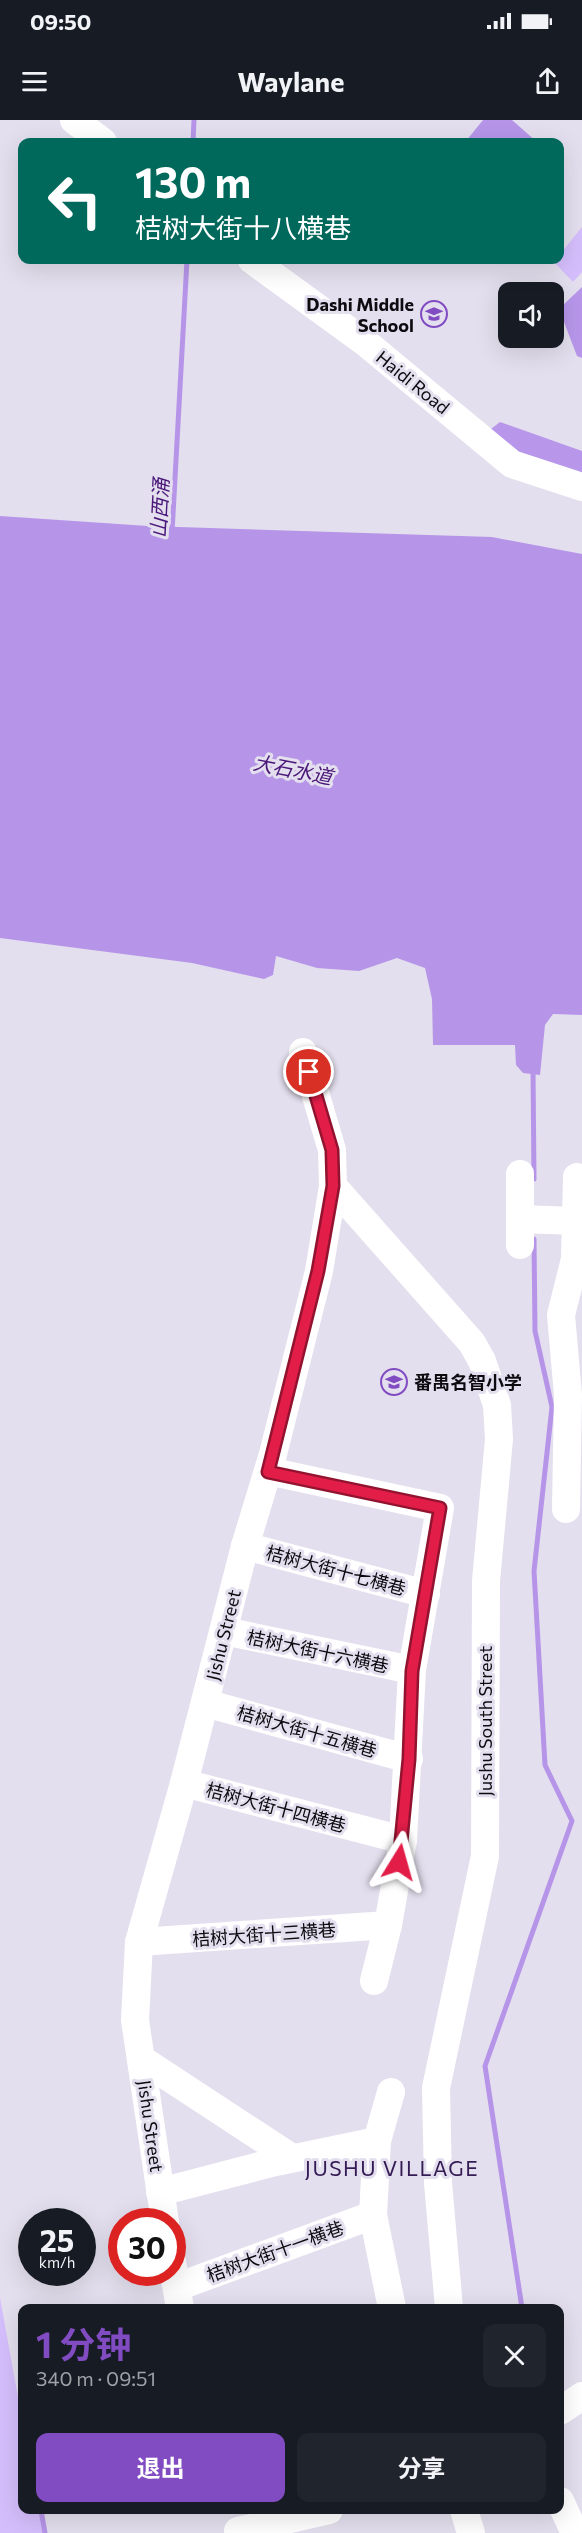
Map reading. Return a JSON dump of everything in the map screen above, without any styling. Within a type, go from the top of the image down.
[{"type":"street","points":[[74,120],[98,138]]},
{"type":"street","name":"Haidi Road","points":[[257,264],[366,343],[512,464],[582,487]]},
{"type":"street","name":"Jishu Street","points":[[163,2208],[135,2020],[139,1942],[184,1783],[245,1546],[268,1472],[318,1271],[333,1186],[332,1150],[303,1052]]},
{"type":"street","points":[[519,1174],[520,1232],[578,1221]]},
{"type":"street","points":[[566,1509],[568,1395],[561,1315],[575,1259],[578,1221],[577,1177]]},
{"type":"street","name":"Jushu South Street","points":[[333,1186],[472,1343],[482,1361],[497,1405],[499,1438],[486,1581],[485,1856],[436,2088],[438,2183],[449,2304]]},
{"type":"street","points":[[268,1472],[440,1508],[412,1671],[403,1840],[388,1925],[374,1981]]},
{"type":"street","name":"桔树大街十七横巷","points":[[245,1546],[426,1594]]},
{"type":"street","name":"桔树大街十六横巷","points":[[224,1631],[412,1671]]},
{"type":"street","name":"桔树大街十五横巷","points":[[205,1702],[409,1759]]},
{"type":"street","name":"桔树大街十四横巷","points":[[184,1783],[403,1840]]},
{"type":"street","name":"桔树大街十三横巷","points":[[139,1942],[388,1925]]},
{"type":"street","points":[[141,2059],[292,2158]]},
{"type":"street","points":[[384,2304],[372,2214],[377,2141],[391,2092]]},
{"type":"street","points":[[160,2192],[292,2158],[377,2141]]},
{"type":"street","name":"桔树大街十一横巷","points":[[186,2283],[372,2214]]},
{"type":"street","points":[[564,2408],[582,2396]]},
{"type":"street","points":[[564,2510],[575,2533]]},
{"type":"street","points":[[236,2524],[302,2514]]},
{"type":"street","points":[[465,2514],[471,2533]]},
{"type":"shaded area","points":[[582,227],[582,272],[573,282],[556,264],[564,264],[564,249]]},
{"type":"shaded area","points":[[582,287],[582,358],[577,356],[564,322],[564,304]]},
{"type":"shaded area","points":[[500,422],[582,451],[582,478],[514,455],[487,432]]},
{"type":"shaded area","points":[[0,2298],[18,2397],[18,2514],[42,2514],[46,2533],[0,2533]]},
{"type":"water","points":[[483,120],[512,120],[532,138],[468,138]]},
{"type":"water","name":"大石水道","points":[[0,516],[148,526],[492,537],[582,554],[582,1015],[553,1014],[545,1025],[540,1075],[523,1073],[516,1065],[515,1045],[433,1045],[432,999],[425,968],[397,958],[359,971],[317,968],[276,956],[273,975],[264,979],[192,963],[0,938]]},
{"type":"waterway","name":"山西涌","points":[[193,138],[194,120]]},
{"type":"waterway","name":"山西涌","points":[[172,533],[187,264]]},
{"type":"waterway","points":[[533,1068],[534,1179]]},
{"type":"waterway","points":[[521,2304],[485,2066],[572,1821],[545,1765],[534,1571],[552,1407],[535,1331],[534,1239]]},
{"type":"waterway","points":[[42,2514],[45,2533]]},
{"type":"place","name":"Dashi Middle School","points":[[434,314]]},
{"type":"place","name":"番禺名智小学","points":[[394,1382]]},
{"type":"district","name":"JUSHU VILLAGE","points":[[392,2167]]},
{"type":"route","points":[[309,1072],[332,1150],[333,1186],[318,1271],[268,1472],[440,1508],[412,1671],[409,1759],[403,1840],[399,1862]]}]
